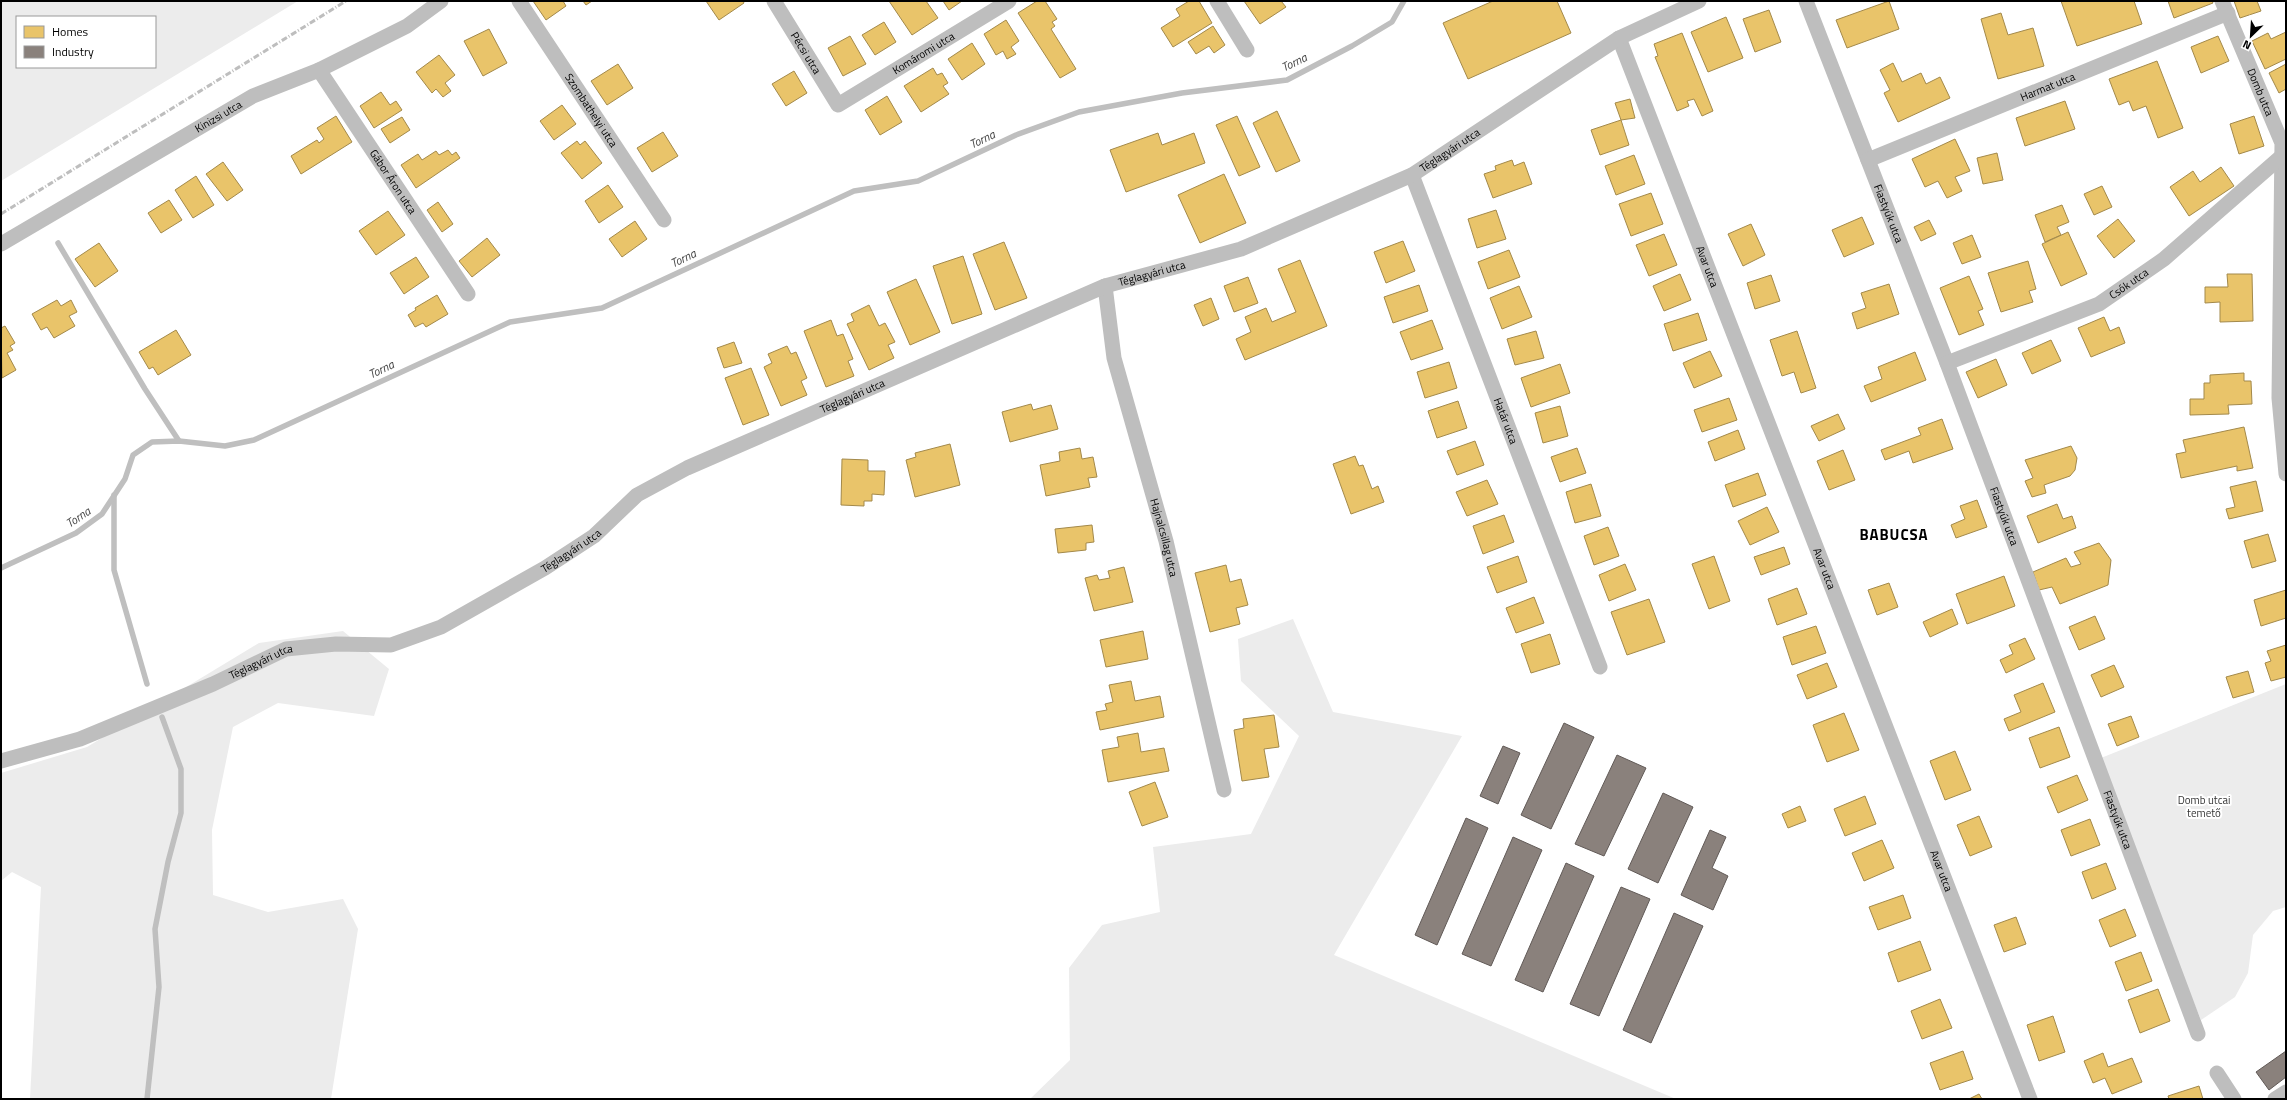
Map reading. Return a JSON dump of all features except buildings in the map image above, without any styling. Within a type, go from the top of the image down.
[{"type":"street","name":"Kinizsi utca","points":[[1,244],[253,96],[319,70],[407,26],[442,1]]},
{"type":"street","name":"Szombathelyi utca","points":[[519,1],[664,220]]},
{"type":"street","name":"Pécsi utca","points":[[774,1],[838,105]]},
{"type":"street","name":"Komáromi utca","points":[[838,105],[1009,1]]},
{"type":"street","points":[[1217,1],[1247,50]]},
{"type":"street","name":"Téglagyári utca","points":[[1,761],[80,739],[213,684],[286,649],[336,644],[391,645],[441,627],[545,568],[594,536],[637,495],[687,468],[1105,286],[1241,249],[1412,175],[1619,38],[1699,1]]},
{"type":"street","name":"Fiastyúk utca","points":[[1806,1],[1947,363],[2198,1034]]},
{"type":"street","name":"Harmat utca","points":[[1868,160],[2225,7]]},
{"type":"street","name":"Domb utca","points":[[2225,7],[2282,143],[2279,398],[2286,474]]},
{"type":"street","name":"Avar utca","points":[[1619,38],[2030,1099]]},
{"type":"street","name":"Gábor Áron utca","points":[[319,70],[468,294]]},
{"type":"street","name":"Csók utca","points":[[1947,363],[2099,304],[2164,259],[2282,156]]},
{"type":"street","name":"Határ utca","points":[[1412,175],[1600,667]]},
{"type":"street","name":"Hajnalcsillag utca","points":[[1105,286],[1114,358],[1166,541],[1224,790]]},
{"type":"street","points":[[2217,1073],[2234,1099]]},
{"type":"street","points":[[2275,1099],[2286,1092]]},
{"type":"green space","points":[[1,1],[298,1],[1,181]]},
{"type":"green space","points":[[1293,619],[1333,712],[1462,736],[1334,955],[1676,1099],[1030,1099],[1070,1060],[1069,968],[1102,925],[1160,912],[1153,847],[1251,834],[1299,736],[1241,681],[1238,639]]},
{"type":"green space","points":[[343,631],[389,669],[374,716],[278,703],[233,727],[212,830],[213,895],[268,912],[343,899],[358,929],[331,1099],[30,1099],[41,887],[12,872],[1,881],[1,773],[87,747],[259,643]]},
{"type":"green space","name":"Domb utcai temető","points":[[2286,684],[2286,907],[2273,911],[2253,935],[2248,973],[2235,997],[2201,1020],[2096,760]]},
{"type":"waterway","name":"Torna","points":[[1,568],[76,533],[102,514],[125,479],[133,455],[152,442],[179,441],[225,446],[254,440],[510,322],[602,308],[854,191],[918,181],[1016,135],[1079,112],[1182,93],[1287,80],[1352,46],[1392,22],[1404,1]]},
{"type":"waterway","points":[[58,243],[145,389],[179,441]]},
{"type":"waterway","points":[[114,495],[114,570],[147,684]]},
{"type":"waterway","points":[[147,1099],[159,987],[155,929],[168,862],[181,813],[181,769],[162,717]]},
{"type":"railway","points":[[1,214],[346,1]]},
{"type":"district","name":"BABUCSA","points":[[1894,534]]}]
